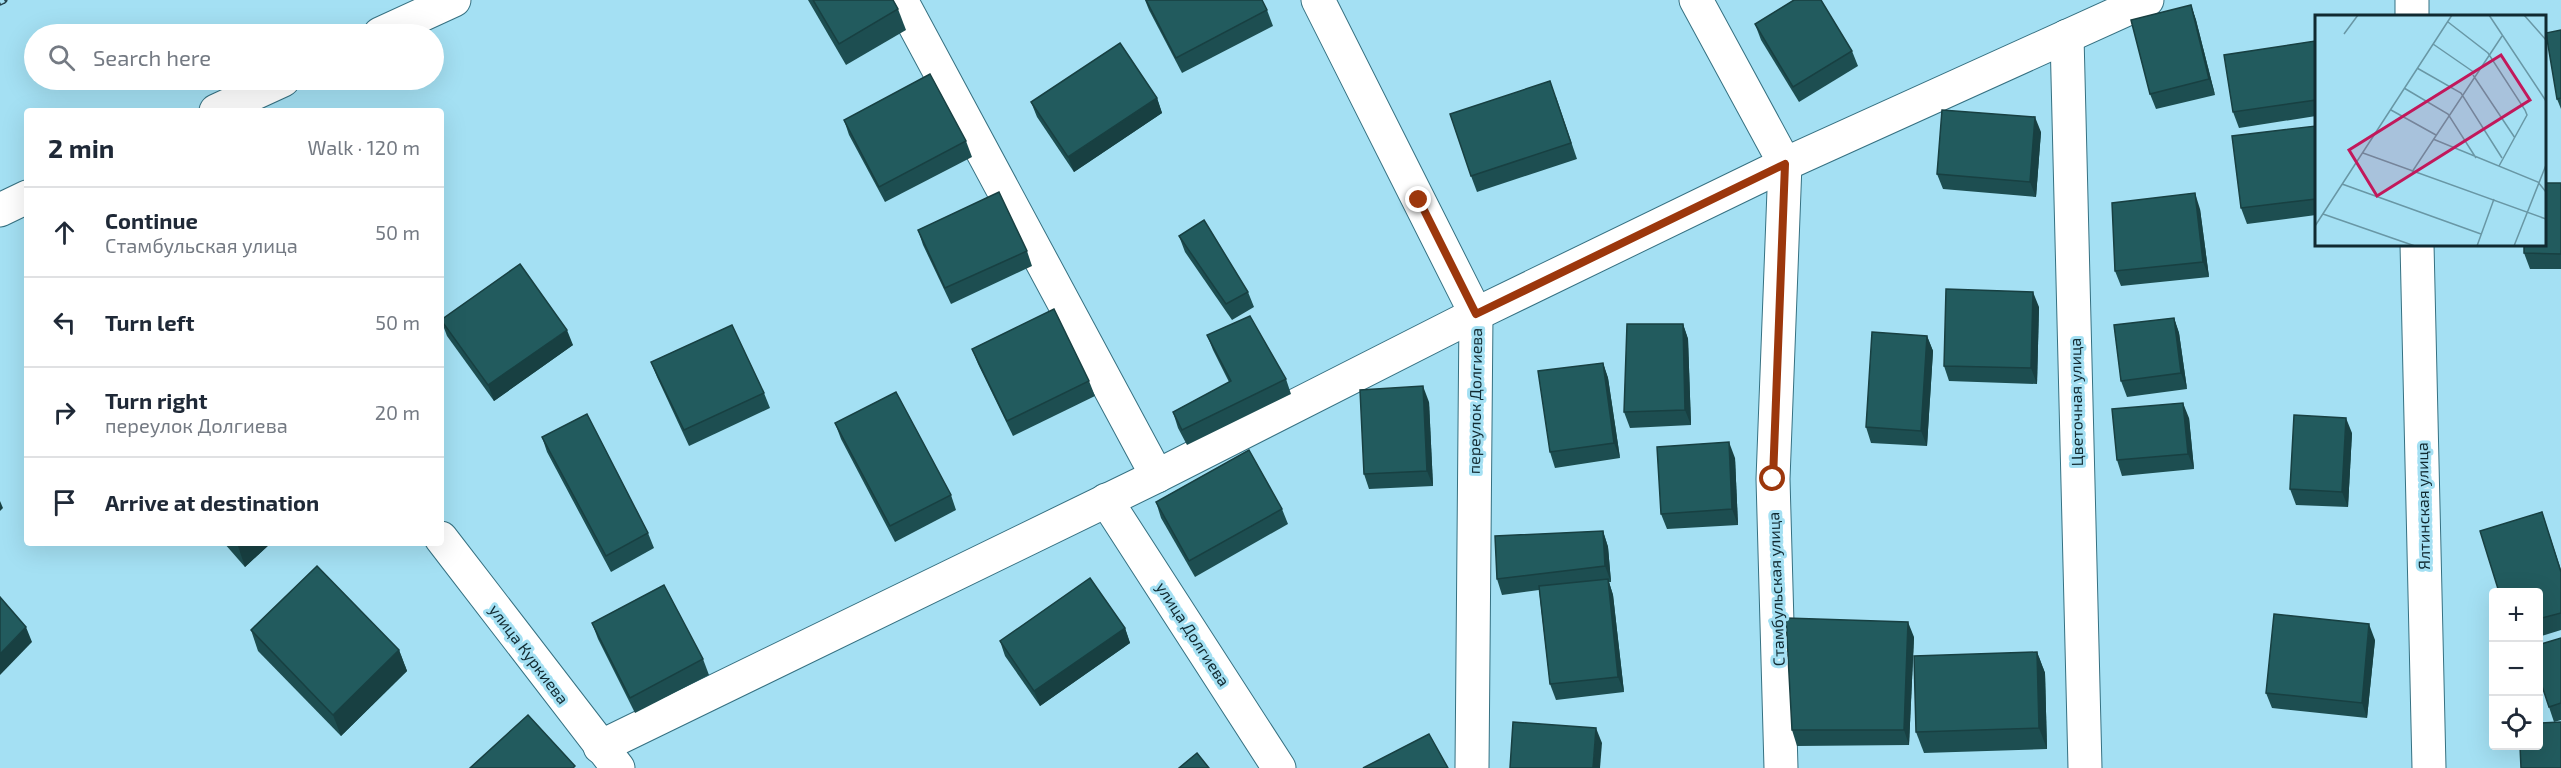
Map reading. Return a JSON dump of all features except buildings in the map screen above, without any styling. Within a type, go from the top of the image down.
[{"type":"street","points":[[402,24],[454,0]]},
{"type":"street","points":[[900,0],[1157,477]]},
{"type":"street","name":"переулок Долгиева","points":[[1318,0],[1476,314],[1472,768]]},
{"type":"street","points":[[1696,0],[1785,164]]},
{"type":"street","points":[[609,758],[1106,500],[1157,477],[1476,314],[1785,164],[2067,36],[2102,9],[2147,0]]},
{"type":"street","name":"Цветочная улица","points":[[2067,36],[2085,768]]},
{"type":"street","points":[[222,108],[261,90]]},
{"type":"street","name":"Стамбульская улица","points":[[1781,768],[1773,479],[1785,164]]},
{"type":"street","points":[[0,210],[24,198]]},
{"type":"street","name":"Ялтинская улица","points":[[2417,246],[2429,768]]},
{"type":"street","name":"улица Долгиева","points":[[1106,500],[1279,768]]},
{"type":"street","name":"улица Куркиева","points":[[444,542],[609,758]]},
{"type":"railway","points":[[0,2],[4,0]]},
{"type":"route","points":[[1419,200],[1476,314],[1785,164],[1773,479]]}]
